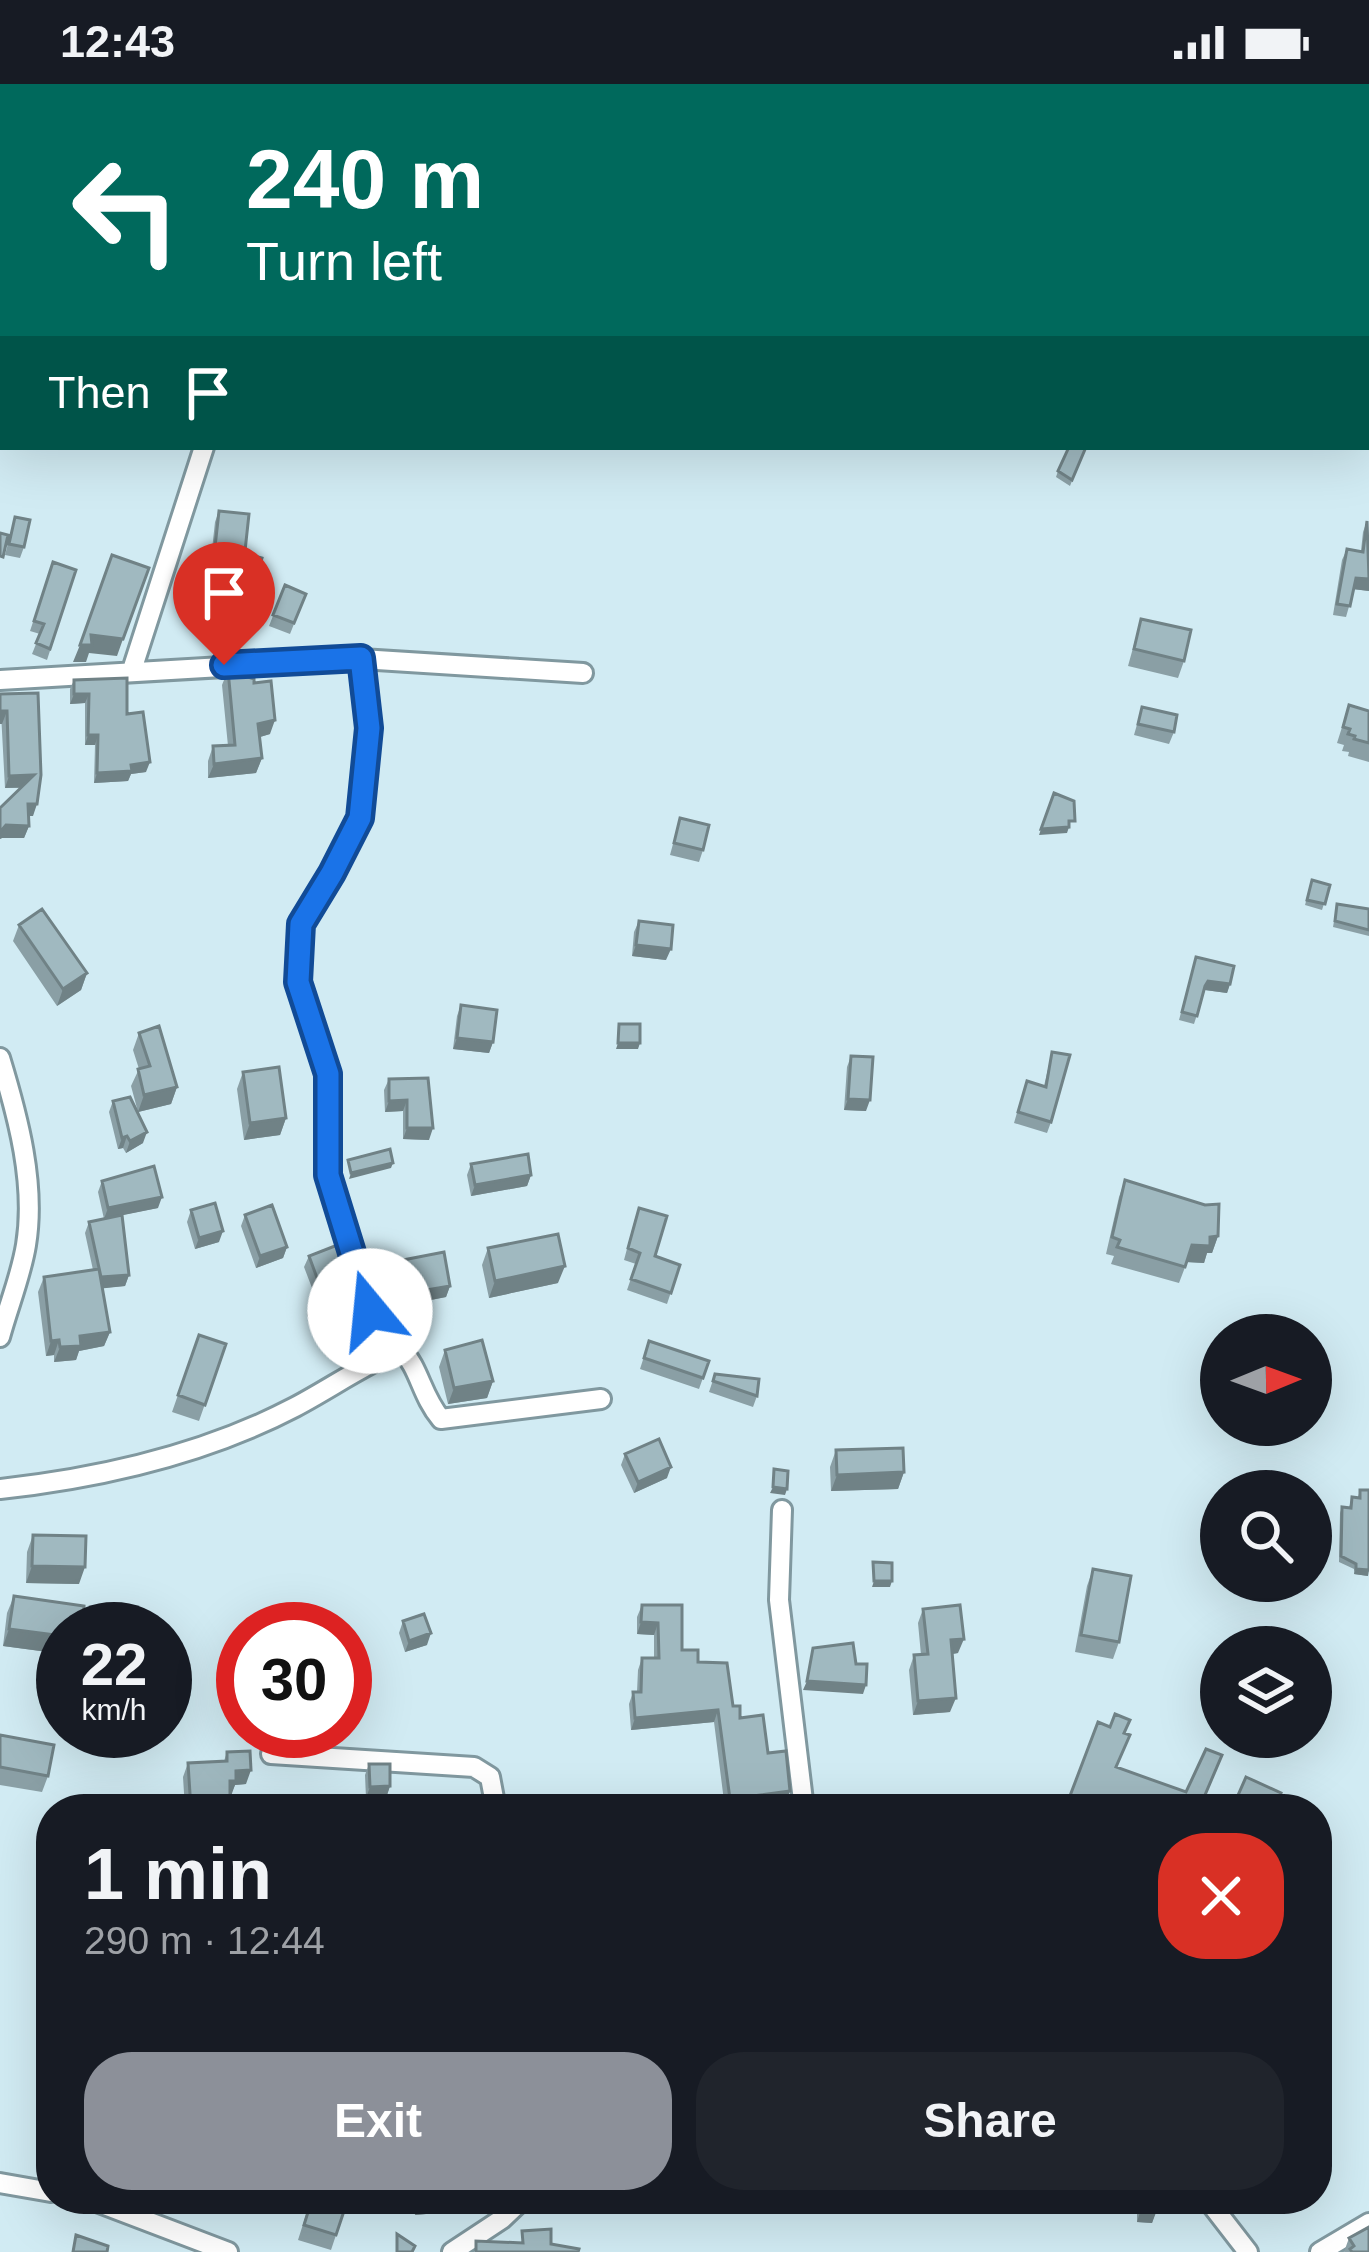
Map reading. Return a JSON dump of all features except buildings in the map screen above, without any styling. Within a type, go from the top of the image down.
[{"type":"street","points":[[132,670],[203,450]]},
{"type":"street","points":[[361,658],[369,728],[360,818],[301,924],[298,982],[328,1074],[328,1175],[383,1357]]},
{"type":"street","points":[[0,680],[361,658],[583,673]]},
{"type":"street","points":[[0,1058],[18,1120],[28,1202],[26,1245],[0,1337]]},
{"type":"street","points":[[0,1489],[57,1483],[232,1435],[401,1349],[412,1360],[424,1399],[441,1420],[602,1400]]},
{"type":"street","points":[[782,1510],[779,1600],[802,1794]]},
{"type":"street","points":[[333,1758],[474,1767],[490,1777],[493,1794]]},
{"type":"street","points":[[0,2183],[36,2189]]},
{"type":"street","points":[[128,2214],[228,2252]]},
{"type":"street","points":[[452,2252],[507,2214]]},
{"type":"street","points":[[1219,2214],[1248,2252]]},
{"type":"street","points":[[1320,2252],[1369,2223]]},
{"type":"route","points":[[224,665],[361,658],[369,728],[360,818],[301,924],[298,982],[328,1074],[328,1175],[370,1311]]}]
